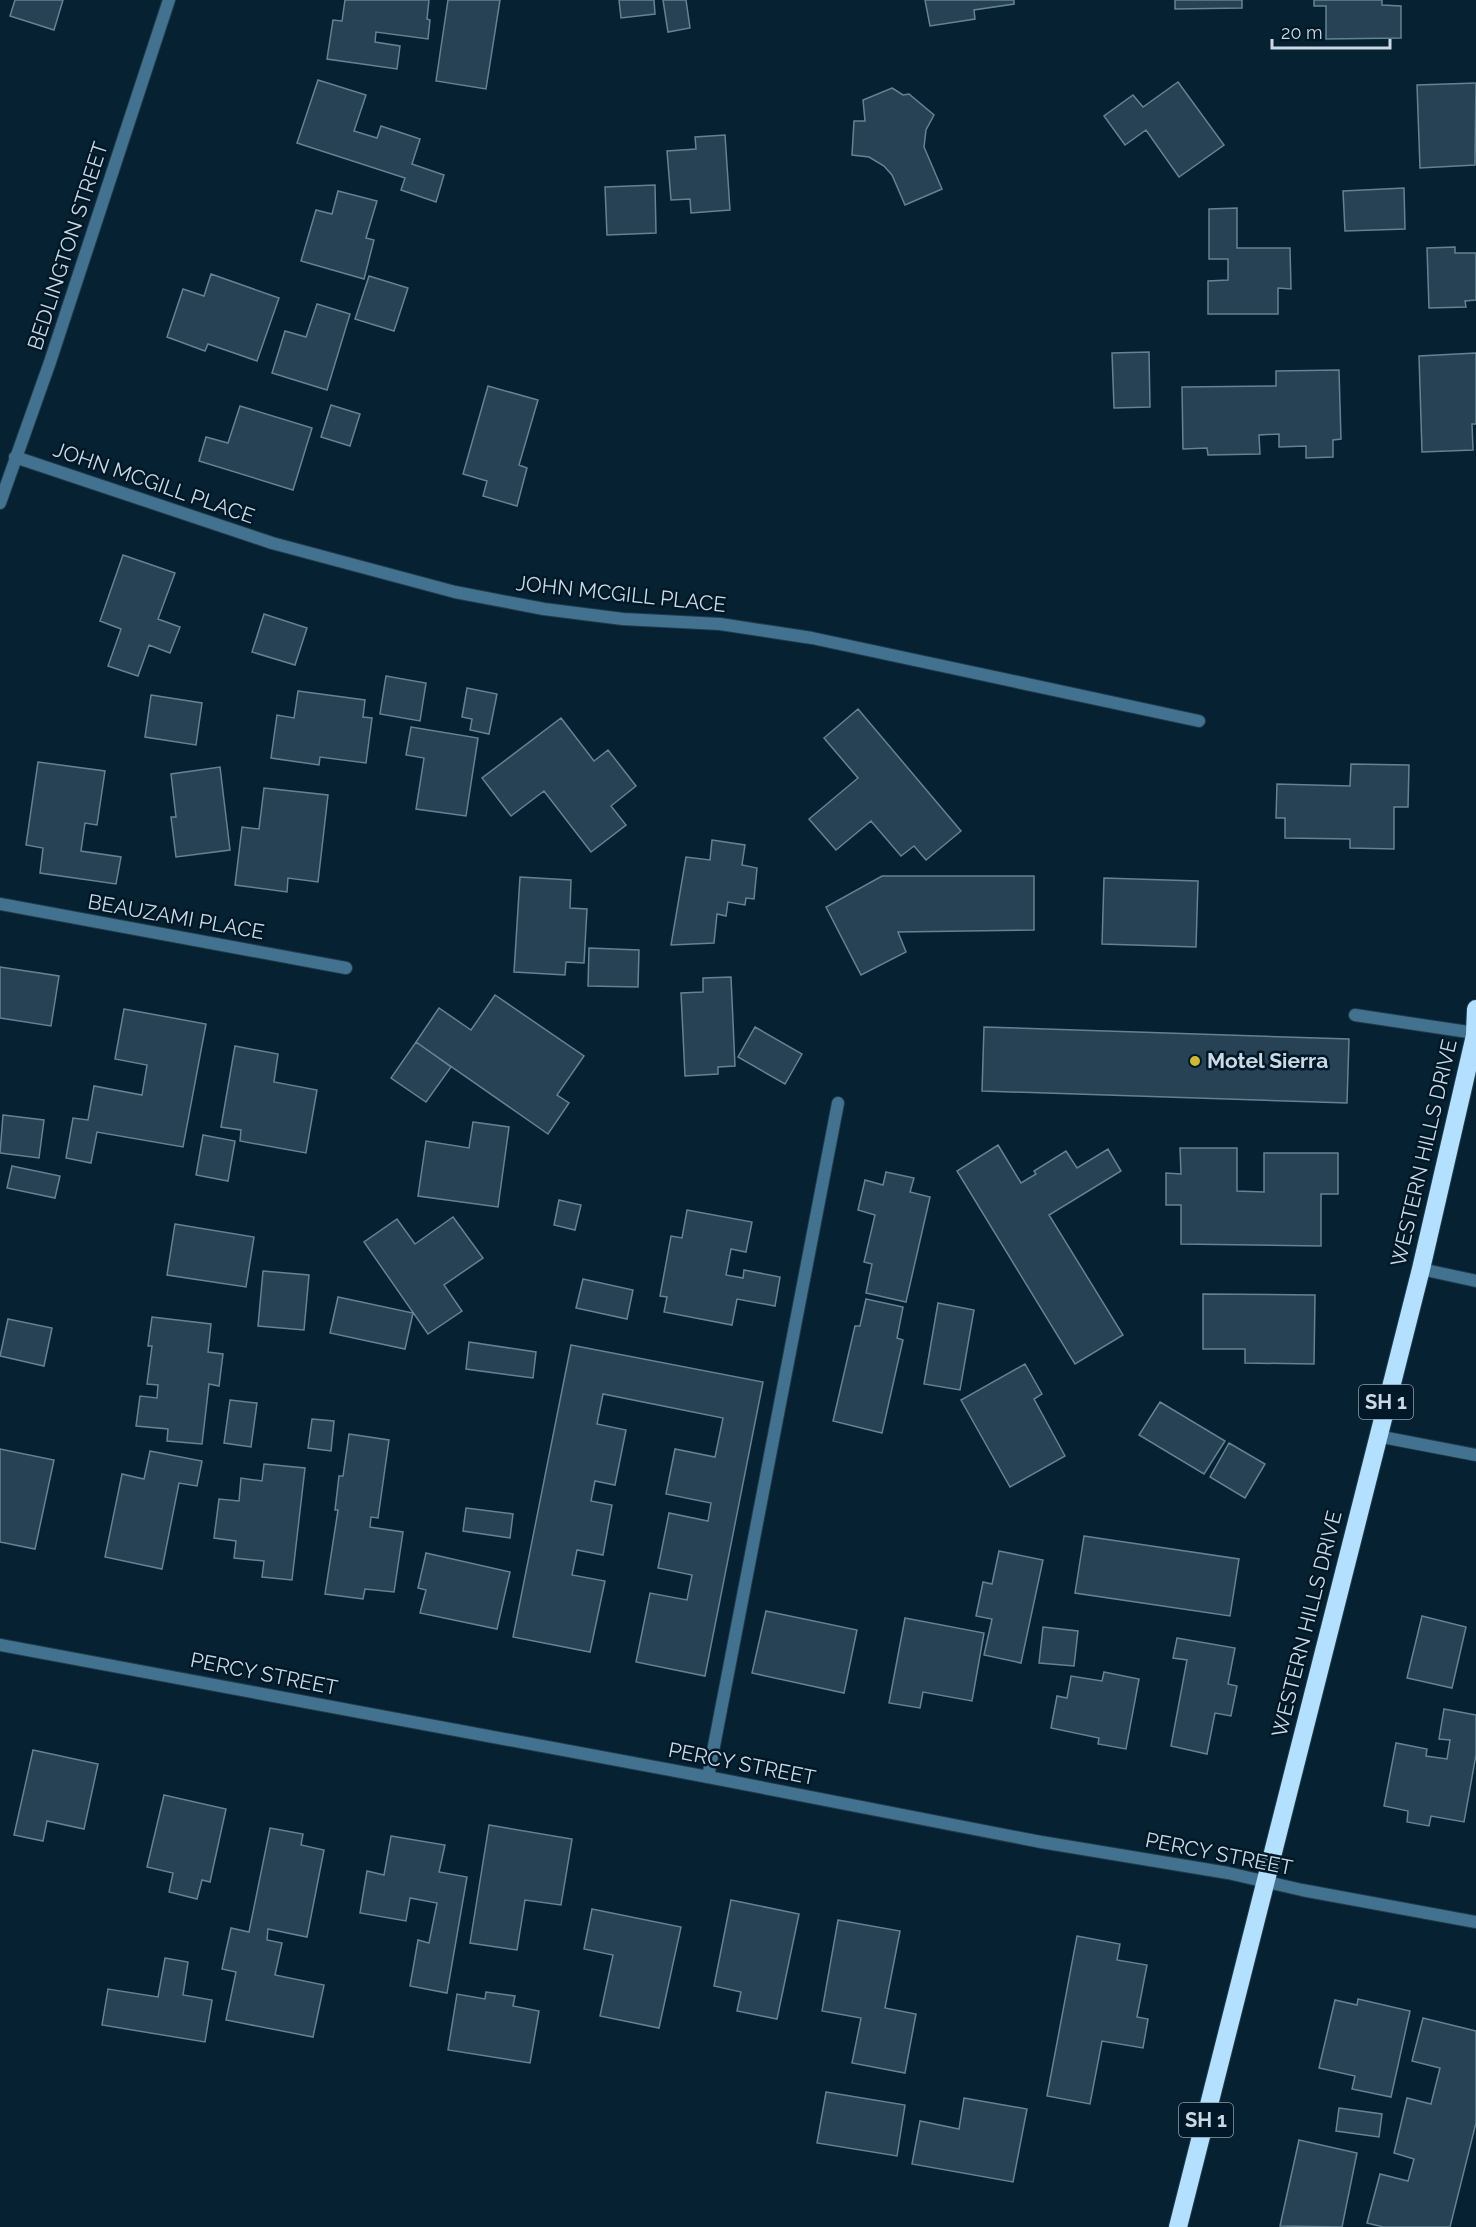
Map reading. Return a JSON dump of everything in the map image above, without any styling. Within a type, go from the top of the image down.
[{"type":"highway","name":"SH 1","points":[[1475,1032],[1476,1009]]},
{"type":"highway","name":"WESTERN HILLS DRIVE","points":[[1178,2227],[1421,1269],[1475,1032]]},
{"type":"street","name":"BEDLINGTON STREET","points":[[0,503],[50,362],[169,0]]},
{"type":"street","name":"JOHN MCGILL PLACE","points":[[15,457],[272,543],[455,592],[544,609],[623,619],[720,624],[812,638],[1199,721]]},
{"type":"street","name":"BEAUZAMI PLACE","points":[[0,904],[346,968]]},
{"type":"street","points":[[1355,1015],[1475,1032]]},
{"type":"street","points":[[708,1777],[838,1103]]},
{"type":"street","points":[[1421,1269],[1476,1281]]},
{"type":"street","points":[[1377,1436],[1476,1455]]},
{"type":"street","name":"PERCY STREET","points":[[0,1645],[708,1777],[1041,1842],[1228,1873],[1302,1890],[1476,1922]]},
{"type":"building","points":[[15,0],[63,0],[54,30],[10,16]]},
{"type":"building","points":[[345,0],[429,0],[428,39],[376,32],[375,42],[400,46],[397,69],[327,59],[333,20],[342,21]]},
{"type":"building","points":[[448,0],[500,0],[486,89],[436,81]]},
{"type":"building","points":[[619,0],[654,0],[655,14],[621,18]]},
{"type":"building","points":[[663,0],[686,0],[690,28],[668,32]]},
{"type":"building","points":[[925,0],[1014,0],[1014,4],[974,10],[975,19],[930,26]]},
{"type":"building","points":[[1175,0],[1242,0],[1242,8],[1175,9]]},
{"type":"building","points":[[1314,0],[1382,0],[1382,5],[1401,6],[1401,38],[1326,39],[1326,6],[1314,6]]},
{"type":"building","points":[[318,80],[366,95],[354,131],[377,138],[381,126],[420,139],[412,164],[444,175],[436,202],[401,190],[405,178],[297,143]]},
{"type":"building","points":[[1178,82],[1224,145],[1179,177],[1146,130],[1125,145],[1104,116],[1133,95],[1143,107]]},
{"type":"building","points":[[1476,83],[1475,165],[1420,168],[1417,85]]},
{"type":"building","points":[[892,88],[903,95],[909,94],[934,115],[926,130],[924,147],[942,189],[905,205],[892,175],[884,166],[869,157],[852,155],[854,121],[865,121],[863,100]]},
{"type":"building","points":[[725,135],[730,210],[691,213],[690,199],[671,200],[667,151],[696,149],[695,137]]},
{"type":"building","points":[[655,185],[656,233],[607,235],[605,187]]},
{"type":"building","points":[[1404,188],[1405,229],[1345,231],[1343,191]]},
{"type":"building","points":[[338,191],[377,201],[366,238],[374,240],[364,279],[301,261],[316,210],[332,214]]},
{"type":"building","points":[[1237,208],[1237,248],[1290,248],[1291,289],[1278,288],[1278,314],[1208,314],[1208,281],[1228,280],[1228,259],[1209,259],[1209,209]]},
{"type":"building","points":[[1455,247],[1455,253],[1476,253],[1476,300],[1465,301],[1466,307],[1429,308],[1427,248]]},
{"type":"building","points":[[211,274],[279,298],[257,361],[208,344],[205,351],[167,337],[183,289],[204,296]]},
{"type":"building","points":[[369,276],[408,288],[394,331],[355,319]]},
{"type":"building","points":[[317,304],[350,314],[327,390],[272,373],[285,331],[306,337]]},
{"type":"building","points":[[1149,352],[1150,407],[1114,408],[1112,353]]},
{"type":"building","points":[[1476,353],[1476,424],[1472,424],[1473,450],[1422,452],[1419,356]]},
{"type":"building","points":[[1339,370],[1341,439],[1333,440],[1333,457],[1306,458],[1306,446],[1279,447],[1279,434],[1259,435],[1260,454],[1208,455],[1207,448],[1183,449],[1182,387],[1276,386],[1276,371]]},
{"type":"building","points":[[488,386],[538,400],[519,465],[527,468],[517,506],[483,496],[487,481],[463,474]]},
{"type":"building","points":[[331,405],[360,414],[350,446],[321,437]]},
{"type":"building","points":[[240,406],[312,428],[293,490],[199,461],[206,437],[228,443]]},
{"type":"building","points":[[123,555],[175,573],[158,619],[180,627],[170,653],[149,645],[138,676],[108,666],[121,629],[100,621]]},
{"type":"building","points":[[264,614],[307,628],[295,665],[252,652]]},
{"type":"building","points":[[386,676],[426,683],[420,721],[380,714]]},
{"type":"building","points":[[467,688],[497,694],[489,734],[470,730],[472,719],[462,717]]},
{"type":"building","points":[[298,691],[365,700],[363,717],[372,718],[366,763],[320,757],[319,765],[271,758],[277,715],[294,718]]},
{"type":"building","points":[[151,695],[202,703],[196,745],[145,737]]},
{"type":"building","points":[[858,709],[961,831],[926,860],[914,846],[901,856],[871,821],[836,850],[809,819],[858,778],[824,738]]},
{"type":"building","points":[[561,718],[594,761],[608,750],[636,786],[611,806],[626,825],[591,852],[544,791],[511,816],[482,778]]},
{"type":"building","points":[[411,727],[478,738],[466,816],[416,809],[424,758],[406,755]]},
{"type":"building","points":[[38,762],[105,771],[97,825],[85,823],[81,851],[121,857],[116,884],[40,873],[43,848],[26,845]]},
{"type":"building","points":[[1351,764],[1409,765],[1408,807],[1394,807],[1394,849],[1350,848],[1350,839],[1285,838],[1285,818],[1276,818],[1277,784],[1350,786]]},
{"type":"building","points":[[220,767],[230,850],[176,857],[171,817],[176,817],[171,774]]},
{"type":"building","points":[[264,788],[328,795],[318,882],[288,878],[287,892],[235,885],[242,827],[259,829]]},
{"type":"building","points":[[712,840],[745,845],[742,865],[757,868],[754,899],[746,898],[745,905],[728,902],[726,916],[717,914],[714,943],[671,945],[686,857],[710,860]]},
{"type":"building","points":[[882,876],[1034,876],[1034,930],[898,932],[906,952],[861,975],[826,907]]},
{"type":"building","points":[[520,877],[571,880],[570,908],[587,909],[584,963],[566,962],[565,975],[514,972]]},
{"type":"building","points":[[1104,878],[1198,881],[1196,947],[1102,944]]},
{"type":"building","points":[[589,948],[639,950],[638,987],[588,986]]},
{"type":"building","points":[[0,967],[59,976],[51,1026],[0,1018]]},
{"type":"building","points":[[731,977],[735,1066],[718,1067],[718,1074],[685,1076],[681,993],[703,992],[703,978]]},
{"type":"building","points":[[495,995],[584,1056],[557,1095],[569,1103],[548,1134],[416,1042],[439,1008],[471,1030]]},
{"type":"building","points":[[124,1009],[206,1024],[183,1147],[97,1132],[91,1163],[66,1158],[73,1118],[88,1120],[94,1086],[142,1095],[147,1065],[115,1059]]},
{"type":"building","points":[[755,1027],[802,1054],[785,1084],[738,1057]]},
{"type":"building","points":[[984,1027],[1349,1039],[1347,1103],[982,1091]]},
{"type":"building","points":[[416,1042],[451,1067],[426,1102],[391,1078]]},
{"type":"building","points":[[235,1046],[278,1054],[274,1082],[317,1090],[306,1153],[240,1141],[241,1130],[221,1127]]},
{"type":"building","points":[[3,1115],[44,1120],[39,1158],[0,1153]]},
{"type":"building","points":[[473,1122],[509,1127],[498,1207],[418,1196],[426,1141],[469,1148]]},
{"type":"building","points":[[203,1135],[235,1141],[228,1181],[196,1175]]},
{"type":"building","points":[[998,1145],[1021,1183],[1036,1174],[1034,1171],[1066,1151],[1077,1168],[1108,1149],[1121,1171],[1049,1215],[1123,1335],[1075,1364],[957,1171]]},
{"type":"building","points":[[1180,1148],[1237,1148],[1237,1191],[1264,1192],[1264,1153],[1338,1153],[1338,1194],[1321,1194],[1321,1246],[1181,1244],[1181,1205],[1166,1205],[1166,1173],[1181,1174]]},
{"type":"building","points":[[12,1166],[60,1176],[55,1198],[7,1188]]},
{"type":"building","points":[[886,1172],[914,1178],[910,1192],[930,1197],[906,1302],[866,1293],[872,1264],[864,1262],[875,1215],[858,1210],[865,1180],[883,1185]]},
{"type":"building","points":[[559,1200],[581,1205],[575,1230],[554,1225]]},
{"type":"building","points":[[687,1210],[752,1222],[746,1252],[731,1249],[726,1275],[743,1278],[744,1270],[780,1277],[775,1306],[737,1299],[732,1325],[664,1312],[667,1297],[660,1296],[671,1236],[682,1238]]},
{"type":"building","points":[[453,1217],[483,1258],[444,1285],[462,1311],[428,1334],[364,1242],[397,1219],[415,1244]]},
{"type":"building","points":[[175,1224],[254,1237],[246,1287],[167,1275]]},
{"type":"building","points":[[263,1271],[309,1275],[304,1330],[258,1326]]},
{"type":"building","points":[[583,1279],[633,1290],[627,1319],[576,1308]]},
{"type":"building","points":[[1203,1294],[1315,1295],[1314,1364],[1245,1363],[1245,1349],[1203,1349]]},
{"type":"building","points":[[338,1297],[413,1313],[405,1349],[330,1333]]},
{"type":"building","points":[[866,1299],[903,1307],[897,1338],[903,1340],[882,1433],[833,1421],[855,1326],[860,1326]]},
{"type":"building","points":[[938,1303],[974,1310],[960,1390],[924,1384]]},
{"type":"building","points":[[152,1317],[211,1324],[208,1352],[223,1354],[219,1386],[209,1384],[202,1444],[167,1441],[168,1429],[136,1426],[140,1396],[157,1398],[158,1385],[147,1384],[152,1346],[148,1346]]},
{"type":"building","points":[[8,1319],[52,1328],[44,1366],[0,1356]]},
{"type":"building","points":[[469,1342],[536,1352],[533,1378],[466,1369]]},
{"type":"building","points":[[571,1345],[763,1382],[705,1676],[636,1662],[650,1593],[687,1600],[692,1575],[658,1568],[669,1513],[708,1521],[711,1503],[666,1494],[675,1449],[715,1457],[723,1418],[603,1394],[597,1424],[626,1430],[615,1485],[595,1481],[591,1501],[612,1505],[603,1555],[577,1550],[572,1575],[605,1581],[590,1652],[513,1637]]},
{"type":"building","points":[[1025,1364],[1042,1394],[1034,1399],[1065,1456],[1010,1487],[961,1400]]},
{"type":"building","points":[[230,1400],[257,1403],[251,1447],[224,1443]]},
{"type":"building","points":[[1160,1402],[1225,1441],[1204,1474],[1139,1435]]},
{"type":"building","points":[[312,1419],[334,1421],[331,1451],[308,1448]]},
{"type":"building","points":[[349,1434],[389,1440],[378,1518],[371,1517],[370,1527],[403,1532],[394,1592],[365,1589],[363,1599],[325,1594],[338,1510],[335,1510],[339,1476],[343,1476]]},
{"type":"building","points":[[1229,1443],[1265,1464],[1245,1498],[1210,1477]]},
{"type":"building","points":[[0,1449],[54,1460],[35,1549],[0,1542]]},
{"type":"building","points":[[150,1451],[202,1461],[197,1486],[179,1483],[162,1569],[105,1557],[122,1474],[144,1479]]},
{"type":"building","points":[[264,1464],[305,1468],[292,1580],[262,1577],[264,1561],[234,1558],[236,1541],[214,1538],[219,1499],[239,1501],[241,1478],[262,1481]]},
{"type":"building","points":[[466,1508],[513,1514],[510,1538],[463,1531]]},
{"type":"building","points":[[1084,1536],[1239,1559],[1230,1616],[1075,1593]]},
{"type":"building","points":[[999,1551],[1043,1560],[1021,1663],[984,1655],[992,1619],[976,1616],[983,1582],[992,1584]]},
{"type":"building","points":[[426,1553],[510,1572],[497,1629],[420,1613],[426,1590],[418,1588]]},
{"type":"building","points":[[766,1611],[857,1630],[844,1693],[752,1673]]},
{"type":"building","points":[[1422,1616],[1466,1627],[1452,1688],[1407,1678]]},
{"type":"building","points":[[905,1618],[984,1633],[972,1701],[923,1692],[920,1708],[889,1703]]},
{"type":"building","points":[[1043,1627],[1078,1631],[1074,1666],[1039,1663]]},
{"type":"building","points":[[1177,1638],[1235,1648],[1228,1684],[1237,1686],[1231,1716],[1215,1713],[1207,1754],[1171,1746],[1187,1660],[1173,1658]]},
{"type":"building","points":[[1104,1672],[1139,1679],[1126,1749],[1098,1744],[1099,1738],[1051,1728],[1057,1696],[1067,1698],[1071,1676],[1102,1681]]},
{"type":"building","points":[[1444,1709],[1476,1715],[1476,1755],[1464,1822],[1431,1816],[1429,1826],[1407,1822],[1408,1811],[1384,1806],[1396,1743],[1427,1749],[1426,1756],[1447,1759],[1450,1740],[1439,1739]]},
{"type":"building","points":[[33,1750],[98,1764],[84,1829],[47,1821],[43,1841],[14,1835]]},
{"type":"building","points":[[164,1795],[226,1809],[210,1882],[202,1880],[197,1899],[169,1892],[173,1873],[147,1867]]},
{"type":"building","points":[[489,1825],[572,1839],[561,1905],[525,1900],[517,1950],[470,1943]]},
{"type":"building","points":[[270,1828],[303,1834],[301,1845],[324,1850],[307,1937],[268,1929],[267,1940],[282,1943],[275,1975],[324,1985],[313,2037],[226,2020],[236,1972],[222,1969],[231,1928],[249,1932]]},
{"type":"building","points":[[391,1836],[445,1845],[439,1872],[467,1877],[447,1993],[410,1986],[418,1940],[429,1943],[437,1903],[410,1898],[406,1921],[360,1913],[367,1871],[384,1875]]},
{"type":"building","points":[[731,1900],[799,1914],[777,2019],[737,2011],[741,1992],[714,1986]]},
{"type":"building","points":[[592,1909],[681,1927],[659,2028],[600,2016],[613,1955],[584,1949]]},
{"type":"building","points":[[838,1920],[900,1931],[885,2008],[916,2014],[905,2073],[852,2063],[861,2018],[822,2011]]},
{"type":"building","points":[[1077,1936],[1120,1944],[1117,1960],[1147,1965],[1137,2017],[1148,2019],[1143,2048],[1102,2041],[1090,2104],[1047,2096]]},
{"type":"building","points":[[165,1958],[188,1962],[183,1995],[212,2000],[205,2042],[102,2025],[108,1989],[158,1997]]},
{"type":"building","points":[[486,1992],[515,1996],[513,2006],[539,2011],[530,2063],[448,2050],[457,1994],[485,1999]]},
{"type":"building","points":[[1358,1999],[1410,2011],[1391,2097],[1352,2089],[1355,2076],[1319,2068],[1335,2000],[1357,2005]]},
{"type":"building","points":[[1423,2018],[1476,2031],[1476,2123],[1450,2227],[1383,2227],[1367,2223],[1380,2174],[1408,2181],[1414,2159],[1394,2153],[1407,2098],[1431,2104],[1440,2068],[1412,2061]]},
{"type":"building","points":[[826,2092],[905,2105],[897,2156],[817,2143]]},
{"type":"building","points":[[964,2098],[1027,2109],[1013,2182],[912,2164],[920,2121],[959,2129]]},
{"type":"building","points":[[1339,2108],[1382,2114],[1379,2137],[1336,2131]]},
{"type":"building","points":[[1299,2140],[1357,2153],[1342,2227],[1280,2226]]},
{"type":"place","name":"Motel Sierra","points":[[1195,1061]]}]
